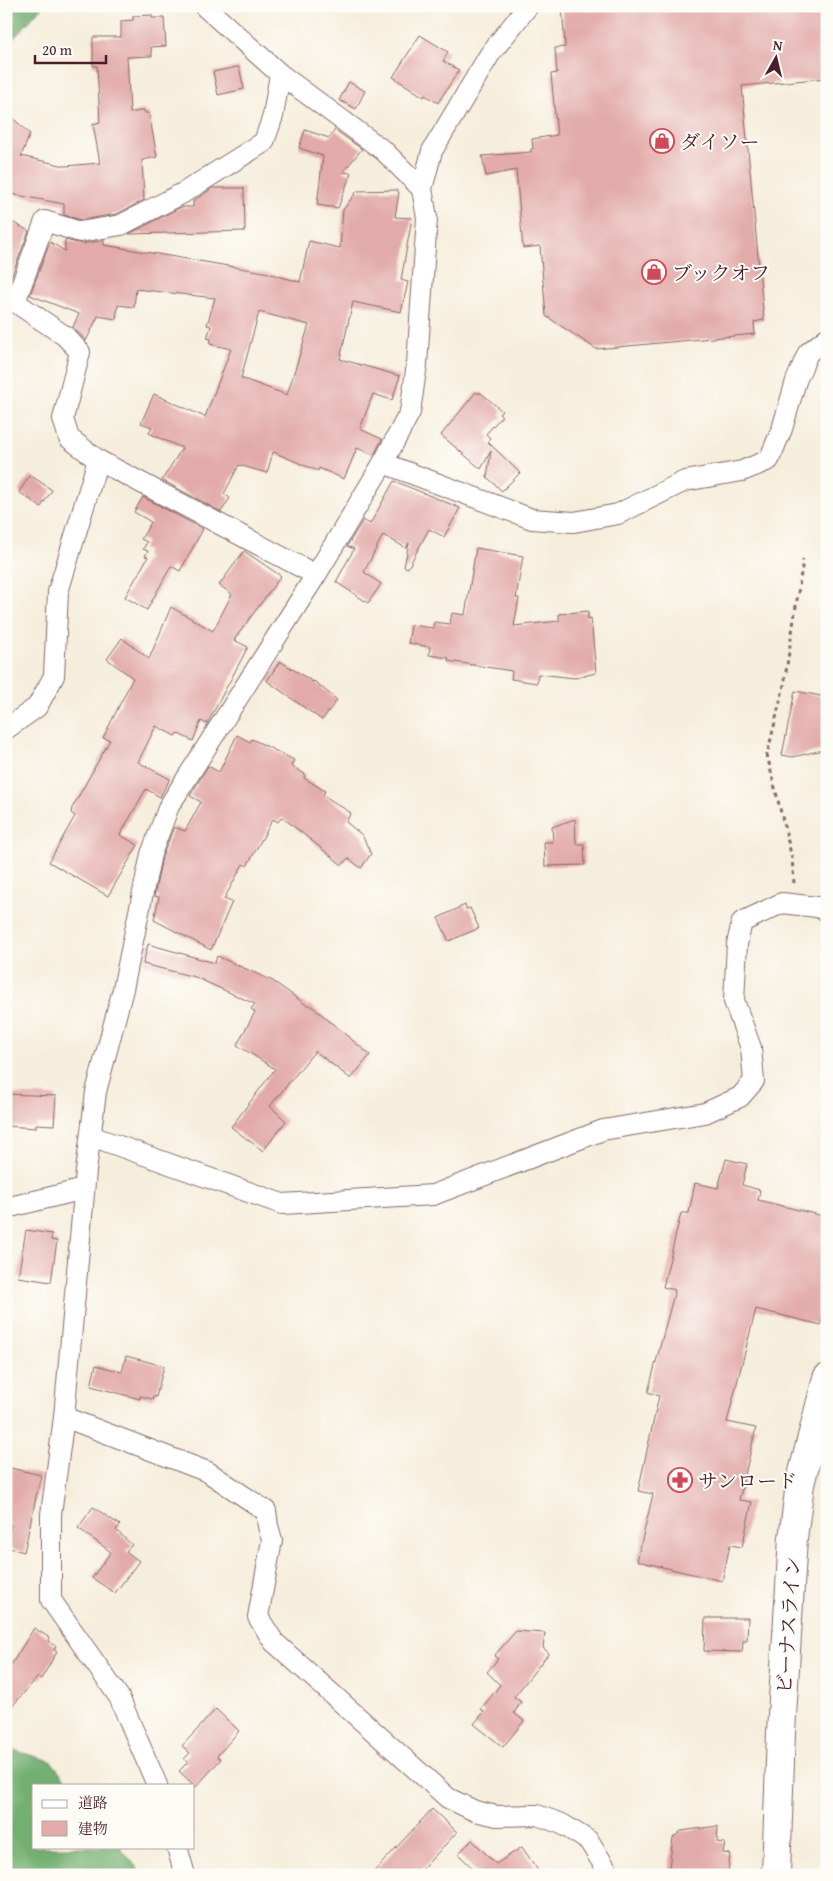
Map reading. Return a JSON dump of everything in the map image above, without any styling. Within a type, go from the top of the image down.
[{"type":"main road","name":"ビーナスライン","points":[[776,1875],[781,1732],[794,1538],[800,1484],[827,1378]]},
{"type":"street","points":[[204,6],[280,74],[384,151],[422,189]]},
{"type":"street","points":[[157,1784],[119,1698],[51,1600],[51,1514],[64,1417],[84,1189],[96,1092],[123,989],[150,854],[166,814],[316,575],[410,412],[417,364],[427,218],[422,189],[432,151],[490,54],[528,6]]},
{"type":"street","points":[[280,74],[273,116],[264,142],[191,188],[121,224],[80,232],[45,221],[15,302],[65,336],[80,352],[63,419],[69,438],[98,460],[316,575]]},
{"type":"street","points":[[382,463],[532,520],[574,522],[618,514],[685,481],[742,471],[769,460],[782,429],[796,381],[808,353],[827,338]]},
{"type":"street","points":[[6,729],[36,707],[54,676],[58,592],[98,460]]},
{"type":"street","points":[[91,1136],[282,1204],[433,1195],[603,1130],[706,1113],[740,1097],[754,1081],[751,1048],[734,1001],[737,944],[742,922],[782,902],[827,911]]},
{"type":"street","points":[[6,1208],[84,1189]]},
{"type":"street","points":[[64,1417],[208,1472],[266,1510],[272,1540],[258,1617],[274,1642],[448,1798],[475,1811],[497,1816],[537,1815],[562,1824],[589,1841],[610,1875]]},
{"type":"street","points":[[177,1848],[185,1875]]},
{"type":"path","points":[[796,904],[792,858],[767,755],[784,686],[803,560]]},
{"type":"green space","points":[[6,6],[43,6],[6,47]]},
{"type":"green space","points":[[6,1748],[51,1761],[69,1784],[32,1784],[32,1848],[121,1848],[138,1869],[137,1875],[6,1875]]},
{"type":"building","points":[[562,6],[827,6],[827,78],[742,86],[764,320],[754,322],[755,334],[596,349],[546,316],[540,246],[523,248],[516,170],[486,176],[482,156],[531,152],[531,149],[533,149],[532,139],[557,135],[551,74],[557,73],[555,48],[565,47]]},
{"type":"building","points":[[152,15],[152,18],[164,18],[166,46],[151,47],[152,56],[127,57],[130,113],[144,110],[145,113],[149,113],[157,157],[142,160],[144,200],[117,214],[81,220],[64,215],[64,204],[6,193],[6,112],[30,134],[21,156],[65,166],[100,163],[93,124],[100,122],[97,66],[93,66],[93,37],[121,37],[121,21],[133,20],[133,16]]},
{"type":"building","points":[[420,35],[448,52],[443,61],[459,70],[438,103],[425,95],[424,97],[393,77]]},
{"type":"building","points":[[239,67],[244,89],[218,95],[213,72]]},
{"type":"building","points":[[349,82],[365,91],[356,109],[339,100]]},
{"type":"building","points":[[305,130],[329,138],[335,130],[362,149],[343,172],[351,173],[338,208],[317,205],[323,156],[299,148]]},
{"type":"building","points":[[213,188],[244,188],[245,231],[129,234],[181,207],[193,207],[193,201]]},
{"type":"building","points":[[396,190],[399,192],[395,217],[412,218],[401,280],[408,282],[401,312],[353,302],[340,359],[400,376],[392,400],[373,394],[360,429],[382,439],[374,455],[357,448],[344,479],[319,468],[318,471],[273,452],[267,473],[239,465],[224,494],[230,498],[221,512],[162,480],[182,448],[149,433],[152,427],[141,423],[154,394],[205,417],[231,349],[210,344],[211,339],[207,338],[211,326],[207,325],[215,298],[136,289],[134,307],[118,305],[116,319],[98,316],[86,341],[73,327],[79,314],[30,295],[50,242],[65,251],[65,240],[82,244],[104,240],[104,245],[264,272],[300,282],[309,241],[340,248],[343,210],[357,191]],"holes":[[[259,312],[309,325],[287,395],[241,378]]]},
{"type":"building","points":[[6,219],[29,231],[7,288],[6,288]]},
{"type":"building","points":[[476,392],[479,394],[480,392],[502,411],[499,414],[502,416],[486,434],[490,438],[487,441],[520,473],[502,491],[487,477],[491,451],[481,469],[441,435]]},
{"type":"building","points":[[30,475],[52,490],[41,507],[19,492]]},
{"type":"building","points":[[394,481],[460,508],[444,537],[429,529],[408,568],[404,567],[409,543],[406,548],[383,535],[364,572],[381,584],[368,603],[336,582],[354,549],[347,546],[363,520],[370,524]]},
{"type":"building","points":[[143,497],[203,529],[180,571],[171,566],[147,610],[125,597],[148,557],[145,556],[148,551],[143,549],[147,542],[141,539],[151,522],[134,512]]},
{"type":"building","points":[[476,548],[523,556],[516,598],[519,598],[514,626],[559,621],[559,614],[588,611],[588,619],[591,618],[596,673],[575,678],[538,674],[537,683],[511,679],[512,671],[448,661],[449,658],[429,655],[430,647],[408,643],[411,625],[433,628],[434,622],[450,624],[452,613],[465,615]]},
{"type":"building","points":[[244,551],[281,576],[234,640],[248,647],[207,724],[201,721],[193,741],[177,733],[175,736],[156,726],[138,762],[170,779],[160,797],[146,789],[120,835],[138,845],[108,896],[49,862],[75,816],[71,813],[72,808],[110,740],[103,738],[133,678],[107,659],[122,638],[149,659],[171,607],[213,631],[232,594],[219,585]]},
{"type":"building","points":[[280,661],[314,681],[337,700],[322,720],[267,681]]},
{"type":"building","points":[[795,691],[827,697],[827,749],[793,757],[782,755]]},
{"type":"building","points":[[237,735],[250,742],[252,739],[294,760],[291,766],[305,774],[304,778],[325,791],[323,795],[351,813],[346,822],[362,835],[371,854],[361,868],[348,858],[342,865],[282,817],[278,822],[273,819],[247,866],[243,864],[224,899],[232,902],[211,950],[154,920],[159,897],[154,896],[162,857],[174,827],[185,831],[201,802],[190,796],[208,766],[219,772]]},
{"type":"building","points":[[575,819],[576,844],[584,844],[585,865],[545,866],[544,842],[553,842],[552,827]]},
{"type":"building","points":[[465,905],[466,909],[470,908],[479,928],[449,941],[438,918]]},
{"type":"building","points":[[148,944],[215,963],[217,956],[273,981],[308,1006],[309,1004],[370,1055],[351,1079],[315,1051],[270,1106],[286,1121],[263,1151],[231,1127],[275,1069],[237,1045],[255,1012],[251,1009],[255,1004],[195,977],[143,964]]},
{"type":"building","points":[[6,1094],[56,1096],[54,1125],[36,1124],[36,1128],[6,1126]]},
{"type":"building","points":[[726,1159],[747,1164],[742,1185],[760,1190],[758,1200],[827,1217],[827,1301],[821,1325],[756,1309],[727,1422],[756,1428],[739,1500],[752,1502],[742,1547],[730,1545],[722,1581],[637,1561],[653,1494],[638,1491],[659,1396],[648,1392],[675,1290],[663,1287],[681,1213],[689,1213],[695,1183],[718,1188]]},
{"type":"building","points":[[26,1230],[52,1234],[51,1240],[57,1241],[51,1282],[18,1277]]},
{"type":"building","points":[[126,1356],[164,1366],[156,1397],[153,1396],[152,1399],[140,1396],[140,1399],[91,1386],[96,1365],[122,1372]]},
{"type":"building","points":[[6,1467],[41,1475],[24,1552],[6,1547],[11,1524],[6,1523]]},
{"type":"building","points":[[93,1507],[120,1525],[116,1530],[132,1545],[126,1551],[139,1561],[115,1593],[92,1578],[111,1552],[78,1528]]},
{"type":"building","points":[[705,1618],[748,1618],[747,1641],[743,1641],[742,1652],[704,1651]]},
{"type":"building","points":[[34,1628],[50,1638],[48,1641],[56,1646],[54,1650],[57,1652],[41,1679],[38,1677],[6,1713],[6,1673]]},
{"type":"building","points":[[516,1631],[545,1633],[543,1648],[549,1653],[514,1697],[521,1702],[514,1713],[524,1721],[503,1747],[474,1724],[484,1712],[481,1709],[500,1685],[487,1672],[498,1659],[494,1656]]},
{"type":"building","points":[[216,1709],[239,1731],[217,1756],[221,1759],[196,1787],[179,1771],[188,1762],[184,1759],[190,1753],[182,1746]]},
{"type":"building","points":[[432,1809],[457,1832],[417,1875],[371,1875]]},
{"type":"building","points":[[718,1826],[717,1842],[725,1843],[723,1853],[730,1854],[728,1875],[668,1875],[673,1838],[681,1831]]},
{"type":"building","points":[[472,1840],[496,1864],[522,1847],[541,1875],[480,1875],[458,1854]]},
{"type":"place","name":"ダイソー","points":[[662,141]]},
{"type":"place","name":"ブックオフ","points":[[654,272]]},
{"type":"place","name":"サンロード","points":[[680,1480]]}]
